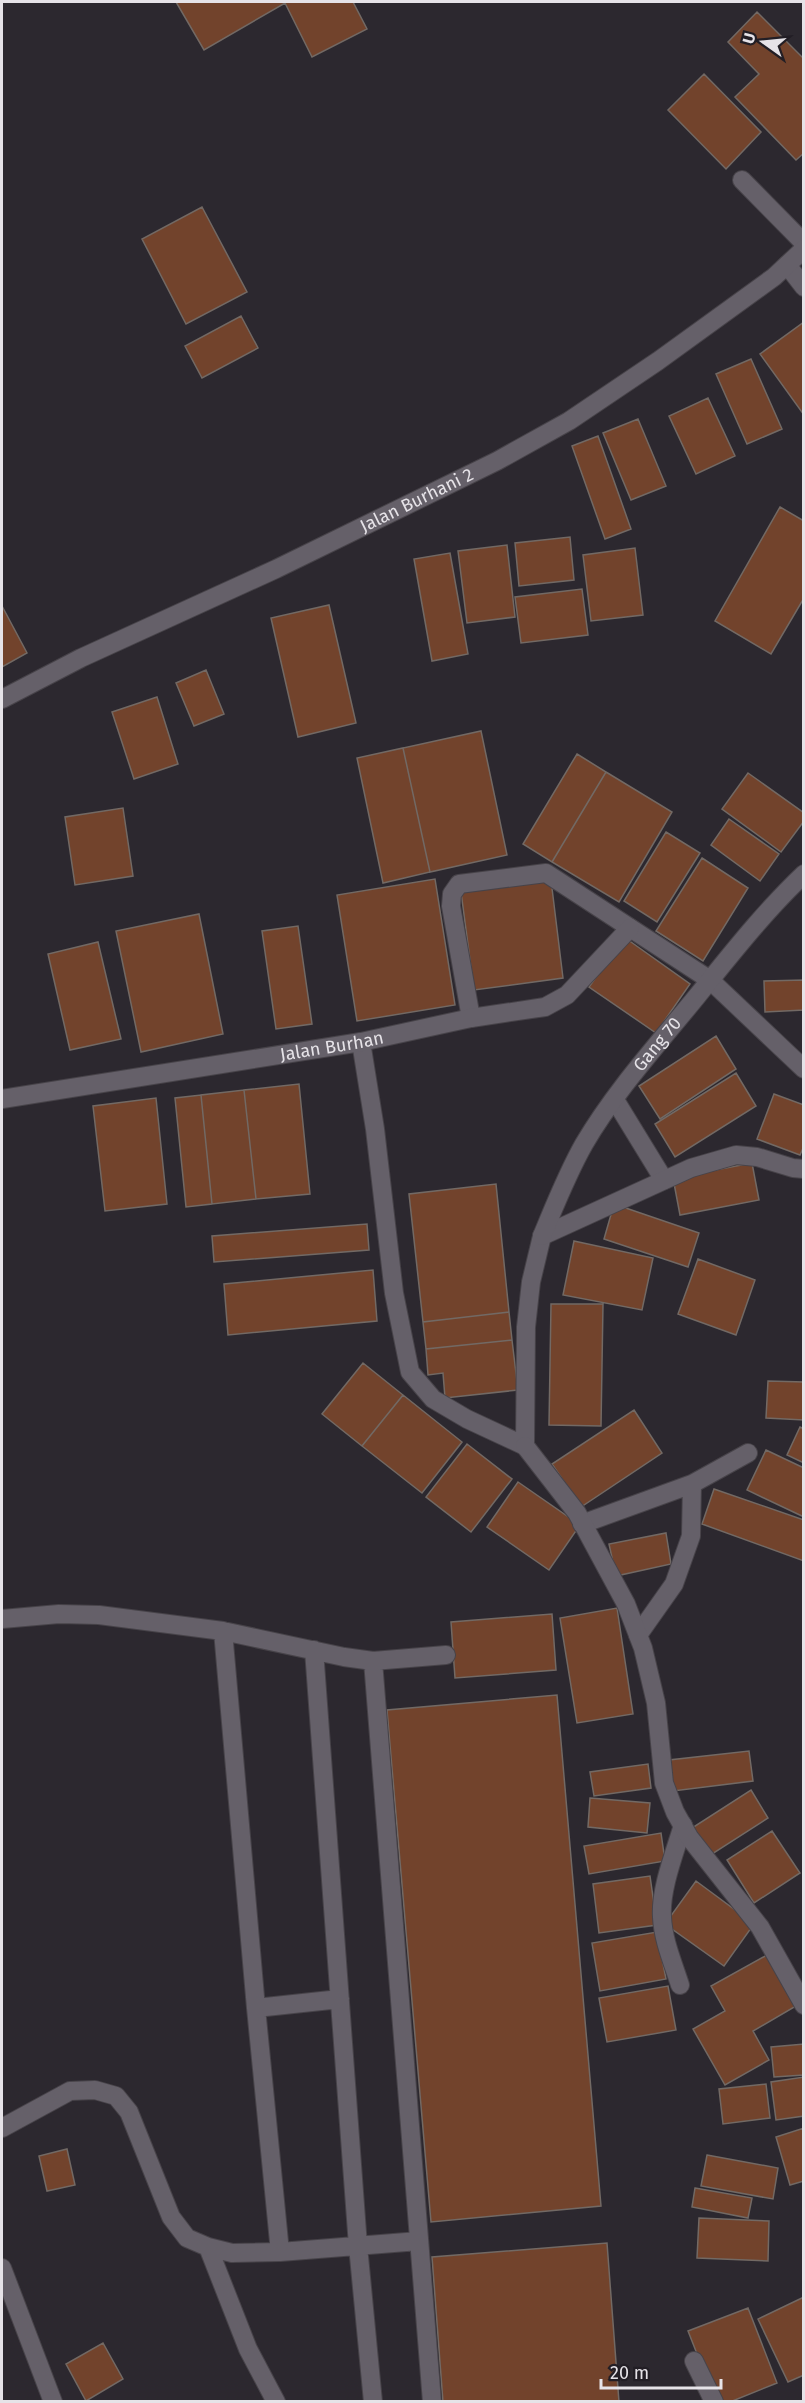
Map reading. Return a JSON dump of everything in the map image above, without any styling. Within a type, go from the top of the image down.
[{"type":"street","points":[[742,180],[804,243]]},
{"type":"street","name":"Jalan Burhani 2","points":[[2,699],[81,658],[276,569],[497,461],[569,421],[658,362],[774,277],[804,249]]},
{"type":"street","points":[[787,265],[804,287]]},
{"type":"street","points":[[471,1018],[452,906],[452,894],[459,884],[546,873],[710,980],[804,1069]]},
{"type":"street","name":"Gang 70","points":[[525,1446],[526,1327],[531,1282],[542,1236],[562,1187],[585,1144],[615,1100],[770,906],[804,874]]},
{"type":"street","name":"Jalan Burhan","points":[[2,1099],[361,1042],[471,1018],[545,1007],[567,994],[630,927]]},
{"type":"street","points":[[361,1042],[375,1129],[394,1293],[410,1372],[433,1399],[466,1419],[525,1446],[554,1481],[582,1524],[626,1604],[638,1635],[656,1702],[664,1783],[675,1812],[689,1837],[760,1927],[804,2005]]},
{"type":"street","points":[[615,1100],[664,1180]]},
{"type":"street","points":[[542,1236],[691,1168],[736,1155],[757,1157],[793,1168],[804,1168]]},
{"type":"street","points":[[582,1524],[692,1484],[748,1453]]},
{"type":"street","points":[[638,1635],[674,1584],[691,1536],[692,1484]]},
{"type":"street","points":[[2,1619],[59,1614],[99,1615],[223,1631],[373,1660],[446,1655]]},
{"type":"street","points":[[223,1631],[280,2253]]},
{"type":"street","points":[[314,1650],[358,2246],[373,2402]]},
{"type":"street","points":[[373,1660],[432,2402]]},
{"type":"street","points":[[680,1985],[664,1932],[662,1915],[667,1881],[683,1825]]},
{"type":"street","points":[[256,2008],[340,1999]]},
{"type":"street","points":[[2,2128],[70,2091],[95,2090],[116,2096],[129,2112],[171,2217],[187,2238],[208,2247],[232,2253],[280,2253],[419,2241]]},
{"type":"street","points":[[208,2247],[248,2349],[276,2402]]},
{"type":"street","points":[[2,2268],[53,2402]]},
{"type":"street","points":[[694,2361],[714,2402]]},
{"type":"building","points":[[176,2],[353,2],[367,29],[312,57],[285,3],[204,50]]},
{"type":"building","points":[[757,12],[804,59],[804,153],[796,160],[735,97],[759,74],[728,42]]},
{"type":"building","points":[[704,74],[761,132],[726,169],[668,110]]},
{"type":"building","points":[[202,207],[247,292],[186,324],[142,239]]},
{"type":"building","points":[[241,316],[258,348],[202,378],[185,346]]},
{"type":"building","points":[[804,322],[804,415],[760,354]]},
{"type":"building","points":[[751,359],[782,429],[747,444],[716,374]]},
{"type":"building","points":[[708,398],[735,456],[696,474],[669,416]]},
{"type":"building","points":[[638,419],[666,486],[631,500],[603,433]]},
{"type":"building","points":[[598,436],[631,529],[605,539],[572,446]]},
{"type":"building","points":[[780,507],[804,521],[804,598],[771,654],[715,621]]},
{"type":"building","points":[[570,537],[574,580],[519,586],[515,543]]},
{"type":"building","points":[[507,545],[515,617],[467,623],[458,551]]},
{"type":"building","points":[[635,548],[643,615],[591,621],[583,555]]},
{"type":"building","points":[[450,553],[468,654],[432,661],[414,559]]},
{"type":"building","points":[[582,589],[588,635],[521,643],[515,597]]},
{"type":"building","points":[[329,605],[356,723],[298,737],[271,618]]},
{"type":"building","points":[[2,606],[27,653],[2,667]]},
{"type":"building","points":[[206,670],[224,714],[194,726],[176,683]]},
{"type":"building","points":[[157,697],[178,764],[134,779],[112,712]]},
{"type":"building","points":[[481,731],[507,855],[430,872],[403,748]]},
{"type":"building","points":[[403,748],[430,872],[383,883],[357,758]]},
{"type":"building","points":[[577,754],[606,772],[552,862],[523,844]]},
{"type":"building","points":[[606,772],[672,812],[619,902],[552,862]]},
{"type":"building","points":[[748,773],[804,813],[804,821],[781,852],[722,809]]},
{"type":"building","points":[[123,808],[133,876],[75,885],[65,817]]},
{"type":"building","points":[[729,819],[779,854],[760,881],[711,845]]},
{"type":"building","points":[[666,832],[700,853],[657,922],[624,901]]},
{"type":"building","points":[[702,858],[748,888],[703,961],[656,931]]},
{"type":"building","points":[[435,879],[455,1005],[357,1021],[337,895]]},
{"type":"building","points":[[551,880],[563,978],[474,990],[461,892]]},
{"type":"building","points":[[199,914],[223,1034],[141,1052],[116,931]]},
{"type":"building","points":[[298,926],[312,1024],[276,1029],[262,931]]},
{"type":"building","points":[[624,937],[690,984],[656,1033],[589,987]]},
{"type":"building","points":[[98,942],[121,1039],[70,1050],[48,954]]},
{"type":"building","points":[[804,980],[804,1010],[765,1012],[764,981]]},
{"type":"building","points":[[716,1036],[736,1069],[660,1119],[639,1086]]},
{"type":"building","points":[[736,1073],[756,1106],[675,1157],[655,1124]]},
{"type":"building","points":[[299,1084],[310,1194],[256,1199],[244,1090]]},
{"type":"building","points":[[244,1090],[256,1199],[212,1204],[201,1095]]},
{"type":"building","points":[[774,1094],[804,1105],[804,1146],[800,1155],[757,1139]]},
{"type":"building","points":[[201,1095],[212,1204],[186,1207],[175,1098]]},
{"type":"building","points":[[156,1098],[167,1204],[105,1211],[93,1106]]},
{"type":"building","points":[[752,1163],[759,1200],[680,1215],[673,1178]]},
{"type":"building","points":[[496,1184],[509,1312],[423,1322],[409,1194]]},
{"type":"building","points":[[614,1204],[699,1233],[688,1267],[604,1239]]},
{"type":"building","points":[[367,1224],[369,1250],[214,1262],[212,1236]]},
{"type":"building","points":[[574,1241],[653,1258],[642,1310],[563,1295]]},
{"type":"building","points":[[698,1259],[755,1280],[736,1335],[678,1314]]},
{"type":"building","points":[[373,1270],[377,1321],[228,1335],[224,1284]]},
{"type":"building","points":[[551,1304],[603,1304],[601,1426],[549,1425]]},
{"type":"building","points":[[509,1312],[512,1340],[426,1349],[423,1322]]},
{"type":"building","points":[[512,1340],[518,1390],[445,1398],[443,1373],[428,1375],[426,1349]]},
{"type":"building","points":[[363,1363],[403,1395],[362,1446],[322,1414]]},
{"type":"building","points":[[768,1381],[804,1382],[804,1420],[766,1418]]},
{"type":"building","points":[[403,1395],[462,1442],[422,1493],[362,1446]]},
{"type":"building","points":[[634,1410],[662,1453],[581,1507],[552,1464]]},
{"type":"building","points":[[800,1427],[804,1429],[804,1463],[787,1455]]},
{"type":"building","points":[[467,1444],[512,1479],[471,1532],[426,1497]]},
{"type":"building","points":[[766,1450],[804,1468],[804,1517],[747,1490]]},
{"type":"building","points":[[518,1482],[580,1525],[549,1570],[487,1527]]},
{"type":"building","points":[[714,1489],[804,1520],[804,1561],[702,1524]]},
{"type":"building","points":[[666,1533],[671,1564],[616,1576],[609,1544]]},
{"type":"building","points":[[617,1608],[633,1714],[577,1723],[560,1618]]},
{"type":"building","points":[[552,1614],[556,1670],[455,1678],[451,1622]]},
{"type":"building","points":[[557,1695],[601,2206],[431,2222],[387,1710]]},
{"type":"building","points":[[749,1751],[753,1781],[673,1791],[669,1760]]},
{"type":"building","points":[[648,1764],[651,1788],[594,1796],[590,1772]]},
{"type":"building","points":[[751,1790],[768,1818],[709,1856],[692,1828]]},
{"type":"building","points":[[590,1798],[650,1803],[647,1833],[588,1827]]},
{"type":"building","points":[[772,1831],[800,1873],[754,1903],[727,1860]]},
{"type":"building","points":[[661,1833],[665,1861],[589,1874],[584,1846]]},
{"type":"building","points":[[650,1876],[657,1925],[599,1933],[593,1884]]},
{"type":"building","points":[[696,1881],[754,1924],[724,1966],[665,1924]]},
{"type":"building","points":[[657,1932],[666,1979],[600,1991],[592,1943]]},
{"type":"building","points":[[767,1955],[796,2006],[753,2031],[769,2060],[725,2085],[693,2029],[725,2011],[711,1986]]},
{"type":"building","points":[[668,1986],[676,2030],[607,2042],[599,1998]]},
{"type":"building","points":[[804,2044],[804,2075],[774,2077],[771,2047]]},
{"type":"building","points":[[804,2077],[804,2116],[776,2120],[771,2082]]},
{"type":"building","points":[[766,2084],[770,2118],[723,2124],[719,2089]]},
{"type":"building","points":[[804,2128],[804,2181],[790,2185],[776,2137]]},
{"type":"building","points":[[67,2149],[75,2185],[47,2191],[39,2156]]},
{"type":"building","points":[[707,2155],[778,2168],[773,2199],[701,2186]]},
{"type":"building","points":[[695,2188],[752,2198],[748,2218],[692,2207]]},
{"type":"building","points":[[699,2218],[769,2221],[768,2261],[697,2258]]},
{"type":"building","points":[[607,2243],[619,2402],[443,2402],[432,2257]]},
{"type":"building","points":[[804,2297],[804,2375],[788,2382],[758,2319]]},
{"type":"building","points":[[748,2308],[777,2383],[730,2402],[716,2402],[688,2331]]},
{"type":"building","points":[[103,2343],[123,2379],[86,2401],[66,2364]]}]
